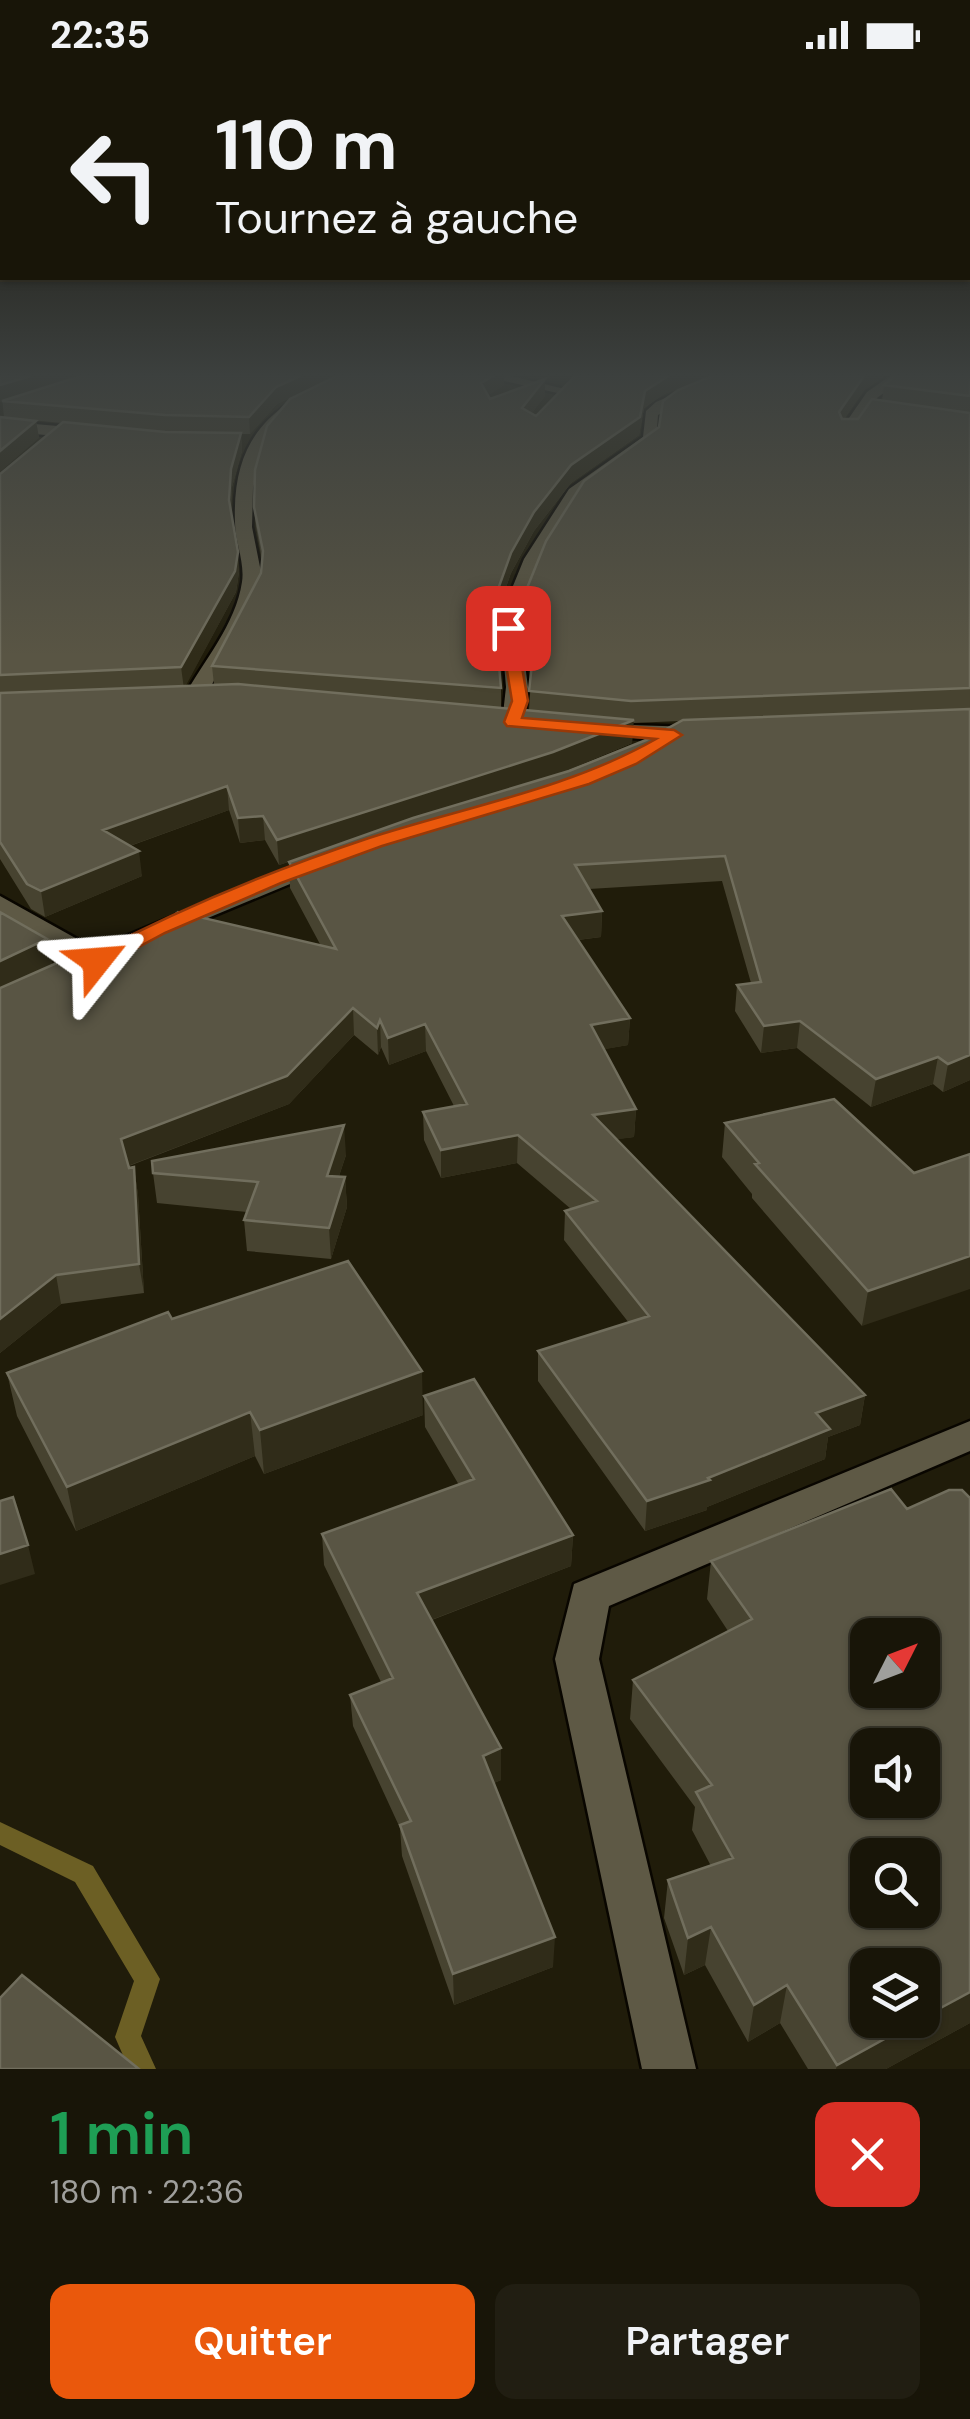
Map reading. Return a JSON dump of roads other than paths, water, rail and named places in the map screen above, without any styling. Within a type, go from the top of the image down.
[{"type":"street","points":[[225,698],[184,698],[246,602],[252,582],[243,522],[247,469]]},
{"type":"street","points":[[513,723],[520,701],[508,628],[511,609],[564,506],[607,469]]},
{"type":"street","points":[[571,728],[674,735],[714,733]]},
{"type":"street","points":[[630,760],[674,735]]},
{"type":"street","points":[[0,1005],[208,907],[359,848]]},
{"type":"street","points":[[0,904],[97,961]]},
{"type":"street","points":[[669,2069],[576,1659],[583,1644],[590,1596],[970,1435]]},
{"type":"waterway","points":[[0,1833],[84,1874],[147,1979],[128,2037],[143,2069]]}]
